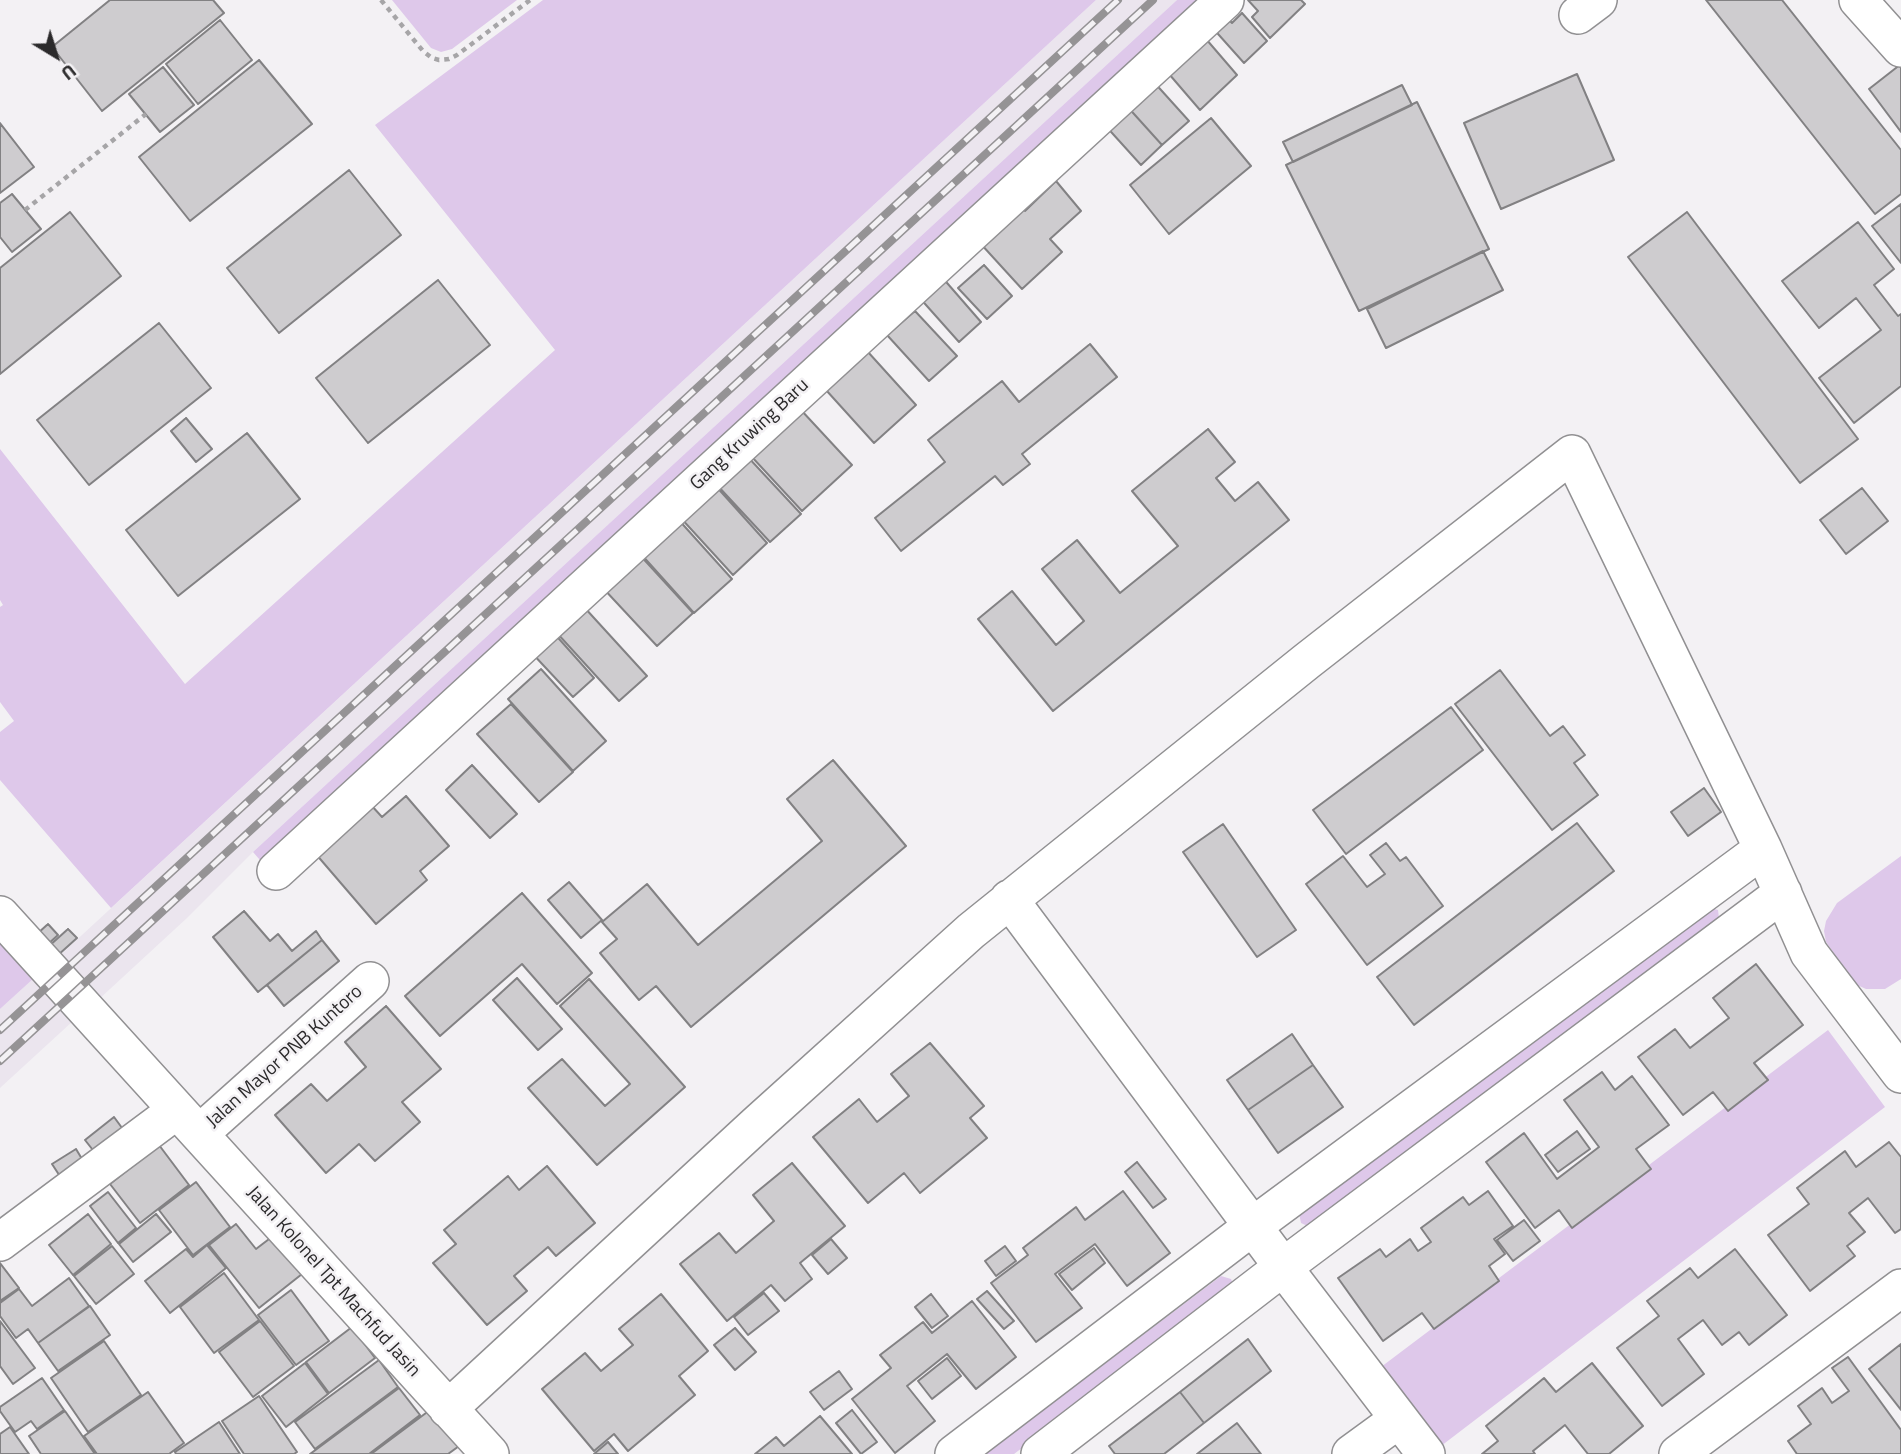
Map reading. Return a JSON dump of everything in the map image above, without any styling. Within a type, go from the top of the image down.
[{"type":"street","name":"Gang Kruwing Baru","points":[[276,870],[1225,0]]},
{"type":"street","points":[[1858,0],[1901,48]]},
{"type":"street","points":[[449,1409],[767,1114],[1009,899],[1572,454],[1763,849],[1809,953],[1901,1074]]},
{"type":"street","points":[[954,1454],[1253,1226],[1763,849]]},
{"type":"street","points":[[1040,1454],[1283,1267],[1783,893]]},
{"type":"street","points":[[1009,899],[1426,1454]]},
{"type":"street","name":"Jalan Kolonel Tpt Machfud Jasin","points":[[0,915],[490,1454]]},
{"type":"street","name":"Jalan Mayor PNB Kuntoro","points":[[0,1242],[188,1122],[370,981]]},
{"type":"street","points":[[1678,1454],[1901,1288]]},
{"type":"street","points":[[1351,1454],[1399,1419]]},
{"type":"path","points":[[381,0],[423,51],[439,60],[457,55],[530,0]]},
{"type":"path","points":[[25,210],[146,114]]},
{"type":"shaded area","points":[[392,0],[517,0],[452,49],[441,52],[431,48]]},
{"type":"shaded area","points":[[543,0],[1096,0],[111,908],[0,780],[0,732],[14,721],[0,702],[0,607],[3,605],[0,600],[0,449],[185,684],[555,350],[375,125]]},
{"type":"shaded area","points":[[1096,0],[1177,0],[253,852],[187,918],[97,1001],[57,958]]},
{"type":"shaded area","points":[[1177,0],[1212,0],[266,867],[253,852]]},
{"type":"shaded area","points":[[1901,856],[1901,979],[1885,989],[1866,989],[1855,984],[1826,942],[1826,921],[1837,903]]},
{"type":"shaded area","points":[[1711,908],[1718,910],[1719,918],[1715,924],[1312,1228],[1301,1223],[1299,1213]]},
{"type":"shaded area","points":[[0,943],[33,979],[0,1009]]},
{"type":"shaded area","points":[[33,979],[73,1021],[0,1088],[0,1009]]},
{"type":"shaded area","points":[[1828,1030],[1885,1107],[1441,1446],[1381,1367]]},
{"type":"shaded area","points":[[1221,1276],[1231,1279],[1231,1289],[1014,1454],[985,1454]]},
{"type":"building","points":[[110,0],[213,0],[224,13],[102,111],[52,47]]},
{"type":"building","points":[[1248,0],[1301,0],[1305,4],[1270,38],[1252,17],[1258,11]]},
{"type":"building","points":[[1706,0],[1782,0],[1901,150],[1901,194],[1875,214]]},
{"type":"building","points":[[1242,13],[1267,41],[1244,63],[1210,25],[1223,14],[1232,23]]},
{"type":"building","points":[[220,20],[252,60],[198,104],[166,64]]},
{"type":"building","points":[[1200,32],[1237,75],[1200,110],[1163,67]]},
{"type":"building","points":[[259,60],[312,124],[190,221],[139,157]]},
{"type":"building","points":[[1901,64],[1901,132],[1869,89]]},
{"type":"building","points":[[163,67],[194,105],[160,132],[129,94]]},
{"type":"building","points":[[1577,74],[1614,160],[1501,209],[1464,123]]},
{"type":"building","points":[[1152,80],[1189,121],[1162,145],[1125,104]]},
{"type":"building","points":[[1402,85],[1412,105],[1293,162],[1283,142]]},
{"type":"building","points":[[1417,102],[1489,249],[1359,311],[1286,165]]},
{"type":"building","points":[[1125,104],[1162,145],[1141,165],[1103,123]]},
{"type":"building","points":[[1211,118],[1251,166],[1169,234],[1130,185]]},
{"type":"building","points":[[0,123],[34,167],[0,193]]},
{"type":"building","points":[[349,170],[401,235],[279,333],[227,268]]},
{"type":"building","points":[[1056,181],[1081,211],[1050,239],[1062,252],[1022,289],[980,243],[1021,205],[1025,211]]},
{"type":"building","points":[[12,194],[41,229],[12,252],[0,237],[0,203]]},
{"type":"building","points":[[1901,204],[1901,263],[1872,226]]},
{"type":"building","points":[[70,212],[121,276],[0,374],[0,268]]},
{"type":"building","points":[[1687,212],[1858,439],[1800,483],[1628,257]]},
{"type":"building","points":[[1858,222],[1894,269],[1874,285],[1898,316],[1901,314],[1901,386],[1854,423],[1819,378],[1881,330],[1856,298],[1819,328],[1782,281]]},
{"type":"building","points":[[1483,251],[1503,290],[1386,348],[1367,309]]},
{"type":"building","points":[[984,265],[1012,296],[987,319],[958,288]]},
{"type":"building","points":[[941,276],[981,322],[959,342],[918,296]]},
{"type":"building","points":[[438,280],[490,345],[368,443],[316,378]]},
{"type":"building","points":[[915,311],[957,356],[929,381],[887,335]]},
{"type":"building","points":[[159,323],[211,388],[89,485],[37,420]]},
{"type":"building","points":[[1090,344],[1117,377],[1022,454],[1030,464],[1003,485],[995,476],[901,551],[875,518],[945,462],[928,440],[1002,381],[1019,402]]},
{"type":"building","points":[[868,352],[916,405],[874,443],[826,390]]},
{"type":"building","points":[[801,410],[852,465],[802,511],[751,456]]},
{"type":"building","points":[[186,418],[212,449],[196,462],[171,431]]},
{"type":"building","points":[[1208,429],[1235,462],[1216,478],[1235,501],[1258,482],[1289,520],[1053,711],[978,619],[1012,591],[1056,645],[1084,621],[1042,569],[1077,540],[1120,593],[1178,546],[1132,491]]},
{"type":"building","points":[[247,433],[300,499],[178,596],[126,530]]},
{"type":"building","points":[[746,455],[801,514],[770,542],[716,484]]},
{"type":"building","points":[[714,484],[767,543],[733,575],[679,516]]},
{"type":"building","points":[[1862,488],[1888,521],[1846,554],[1820,520]]},
{"type":"building","points":[[677,518],[732,579],[694,613],[640,553]]},
{"type":"building","points":[[638,553],[693,613],[657,646],[602,587]]},
{"type":"building","points":[[584,607],[647,676],[619,701],[556,632]]},
{"type":"building","points":[[552,631],[594,678],[573,697],[530,651]]},
{"type":"building","points":[[541,669],[606,741],[573,771],[508,699]]},
{"type":"building","points":[[1500,670],[1550,736],[1563,726],[1585,755],[1574,763],[1598,795],[1552,830],[1455,704]]},
{"type":"building","points":[[511,704],[573,772],[539,802],[477,734]]},
{"type":"building","points":[[1451,707],[1483,750],[1346,854],[1313,810]]},
{"type":"building","points":[[833,760],[906,846],[691,1027],[656,986],[639,1000],[600,953],[617,939],[602,922],[647,884],[698,945],[822,841],[787,799]]},
{"type":"building","points":[[472,765],[517,814],[490,838],[446,790]]},
{"type":"building","points":[[1704,788],[1721,812],[1688,836],[1671,812]]},
{"type":"building","points":[[406,796],[449,846],[420,871],[427,880],[376,924],[315,853],[371,805],[382,817]]},
{"type":"building","points":[[1577,823],[1614,871],[1414,1025],[1377,977]]},
{"type":"building","points":[[1223,824],[1296,930],[1257,957],[1183,852]]},
{"type":"building","points":[[1386,843],[1400,861],[1406,857],[1443,906],[1367,965],[1306,884],[1343,856],[1367,887],[1385,874],[1370,855]]},
{"type":"building","points":[[569,882],[602,920],[581,938],[548,900]]},
{"type":"building","points":[[522,893],[592,973],[557,1004],[522,964],[440,1036],[405,996]]},
{"type":"building","points":[[244,911],[270,941],[278,934],[292,951],[316,931],[322,940],[258,992],[213,937]]},
{"type":"building","points":[[48,924],[58,935],[47,945],[37,934]]},
{"type":"building","points":[[68,929],[77,938],[57,956],[48,947]]},
{"type":"building","points":[[322,940],[339,961],[284,1006],[267,985]]},
{"type":"building","points":[[1756,964],[1803,1025],[1754,1063],[1768,1080],[1728,1111],[1713,1092],[1683,1115],[1638,1057],[1675,1029],[1690,1048],[1729,1018],[1713,998]]},
{"type":"building","points":[[517,978],[562,1029],[538,1050],[493,1000]]},
{"type":"building","points":[[589,979],[685,1087],[597,1165],[528,1088],[562,1059],[605,1106],[630,1084],[560,1006]]},
{"type":"building","points":[[386,1006],[441,1069],[402,1102],[420,1122],[375,1161],[359,1144],[326,1173],[275,1115],[311,1084],[327,1101],[366,1067],[345,1042]]},
{"type":"building","points":[[1292,1034],[1313,1065],[1248,1110],[1227,1080]]},
{"type":"building","points":[[930,1043],[984,1106],[970,1118],[987,1138],[920,1193],[904,1173],[868,1203],[813,1137],[859,1099],[877,1122],[909,1096],[891,1074]]},
{"type":"building","points":[[1313,1065],[1343,1107],[1278,1153],[1248,1110]]},
{"type":"building","points":[[1602,1072],[1615,1090],[1632,1076],[1669,1125],[1636,1149],[1651,1169],[1572,1228],[1559,1210],[1535,1228],[1486,1162],[1524,1133],[1557,1179],[1599,1147],[1564,1100]]},
{"type":"building","points":[[114,1117],[125,1132],[96,1154],[85,1140]]},
{"type":"building","points":[[1577,1131],[1590,1149],[1558,1172],[1545,1155]]},
{"type":"building","points":[[1889,1142],[1901,1157],[1901,1229],[1895,1233],[1868,1198],[1849,1213],[1865,1232],[1847,1246],[1855,1256],[1810,1291],[1768,1235],[1809,1204],[1797,1188],[1845,1151],[1856,1167]]},
{"type":"building","points":[[159,1145],[189,1185],[140,1223],[110,1184]]},
{"type":"building","points":[[76,1149],[88,1169],[65,1184],[52,1164]]},
{"type":"building","points":[[1137,1162],[1166,1199],[1153,1208],[1125,1172]]},
{"type":"building","points":[[792,1163],[845,1226],[800,1263],[812,1279],[785,1301],[771,1285],[727,1321],[680,1264],[719,1233],[736,1253],[774,1221],[753,1195]]},
{"type":"building","points":[[547,1166],[595,1223],[556,1256],[548,1247],[514,1276],[527,1291],[487,1325],[433,1263],[456,1244],[444,1230],[508,1176],[519,1190]]},
{"type":"building","points":[[196,1182],[230,1227],[193,1255],[159,1210]]},
{"type":"building","points":[[1123,1191],[1170,1253],[1127,1286],[1095,1244],[1055,1274],[1082,1308],[1036,1342],[991,1283],[1028,1255],[1023,1248],[1076,1207],[1085,1220]]},
{"type":"building","points":[[1488,1191],[1513,1226],[1494,1239],[1505,1254],[1489,1266],[1499,1281],[1434,1329],[1422,1313],[1383,1341],[1338,1278],[1380,1249],[1386,1257],[1410,1239],[1418,1251],[1431,1242],[1421,1228],[1463,1197],[1469,1205]]},
{"type":"building","points":[[108,1192],[136,1228],[118,1243],[90,1206]]},
{"type":"building","points":[[88,1214],[111,1244],[73,1275],[49,1245]]},
{"type":"building","points":[[156,1214],[171,1232],[133,1262],[119,1244]]},
{"type":"building","points":[[1524,1220],[1540,1241],[1513,1261],[1497,1240]]},
{"type":"building","points":[[236,1224],[256,1249],[273,1236],[302,1274],[259,1308],[209,1245]]},
{"type":"building","points":[[831,1239],[847,1258],[828,1274],[812,1255]]},
{"type":"building","points":[[207,1245],[226,1268],[170,1313],[145,1281],[186,1249],[193,1257]]},
{"type":"building","points":[[112,1246],[134,1274],[96,1304],[74,1276]]},
{"type":"building","points":[[1005,1246],[1016,1261],[996,1276],[985,1261]]},
{"type":"building","points":[[1094,1248],[1105,1263],[1072,1290],[1059,1274]]},
{"type":"building","points":[[1735,1249],[1787,1315],[1749,1345],[1739,1332],[1722,1345],[1703,1320],[1678,1339],[1704,1374],[1662,1406],[1617,1348],[1659,1316],[1647,1301],[1690,1268],[1698,1278]]},
{"type":"building","points":[[0,1263],[19,1288],[0,1301]]},
{"type":"building","points":[[224,1273],[259,1320],[214,1353],[180,1307]]},
{"type":"building","points":[[69,1278],[89,1306],[38,1343],[28,1329],[16,1338],[0,1316],[0,1303],[19,1289],[32,1306]]},
{"type":"building","points":[[291,1290],[329,1341],[296,1365],[258,1315]]},
{"type":"building","points":[[987,1291],[1014,1321],[1004,1329],[977,1299]]},
{"type":"building","points":[[764,1293],[779,1311],[748,1335],[734,1317]]},
{"type":"building","points":[[661,1294],[708,1351],[679,1376],[695,1395],[628,1451],[614,1434],[594,1451],[542,1389],[585,1353],[601,1371],[633,1345],[619,1329]]},
{"type":"building","points":[[931,1294],[948,1316],[932,1328],[915,1307]]},
{"type":"building","points":[[972,1301],[1016,1357],[976,1389],[947,1354],[907,1386],[935,1421],[895,1453],[852,1399],[891,1368],[880,1355],[923,1322],[932,1333]]},
{"type":"building","points":[[90,1306],[110,1335],[58,1371],[38,1343]]},
{"type":"building","points":[[0,1321],[35,1368],[13,1384],[0,1366]]},
{"type":"building","points":[[260,1321],[294,1366],[253,1397],[219,1352]]},
{"type":"building","points":[[352,1327],[375,1358],[329,1393],[306,1362]]},
{"type":"building","points":[[735,1328],[756,1352],[735,1370],[714,1345]]},
{"type":"building","points":[[1248,1339],[1271,1371],[1204,1423],[1180,1392]]},
{"type":"building","points":[[104,1341],[141,1395],[88,1432],[51,1378]]},
{"type":"building","points":[[1901,1344],[1901,1410],[1869,1369]]},
{"type":"building","points":[[1848,1357],[1901,1430],[1901,1454],[1797,1454],[1788,1441],[1811,1424],[1798,1406],[1822,1388],[1832,1403],[1849,1391],[1832,1368]]},
{"type":"building","points":[[947,1358],[961,1376],[932,1399],[918,1381]]},
{"type":"building","points":[[379,1360],[398,1387],[315,1449],[295,1422]]},
{"type":"building","points":[[305,1363],[328,1394],[286,1427],[262,1396]]},
{"type":"building","points":[[1592,1363],[1643,1426],[1609,1454],[1588,1454],[1565,1425],[1533,1451],[1535,1454],[1482,1454],[1498,1441],[1486,1426],[1544,1378],[1556,1392]]},
{"type":"building","points":[[839,1371],[852,1389],[824,1410],[810,1392]]},
{"type":"building","points":[[42,1378],[64,1410],[37,1429],[31,1421],[15,1432],[0,1407]]},
{"type":"building","points":[[399,1388],[420,1415],[369,1454],[310,1454]]},
{"type":"building","points":[[148,1392],[184,1443],[169,1454],[97,1454],[84,1436]]},
{"type":"building","points":[[1180,1392],[1204,1423],[1164,1454],[1115,1454],[1109,1446]]},
{"type":"building","points":[[259,1396],[297,1452],[294,1454],[244,1454],[222,1421]]},
{"type":"building","points":[[438,1404],[466,1441],[448,1454],[371,1454]]},
{"type":"building","points":[[852,1410],[877,1442],[861,1454],[836,1423]]},
{"type":"building","points":[[65,1411],[95,1454],[41,1454],[29,1436]]},
{"type":"building","points":[[820,1416],[852,1454],[755,1454],[776,1437],[784,1446]]},
{"type":"building","points":[[219,1422],[240,1454],[176,1454],[175,1452]]},
{"type":"building","points":[[1237,1423],[1261,1454],[1197,1454]]},
{"type":"building","points":[[10,1427],[29,1454],[0,1454],[0,1434]]},
{"type":"building","points":[[608,1442],[618,1454],[594,1454]]},
{"type":"railway","points":[[0,1030],[1118,0]]},
{"type":"railway","points":[[0,1061],[1153,0]]}]
